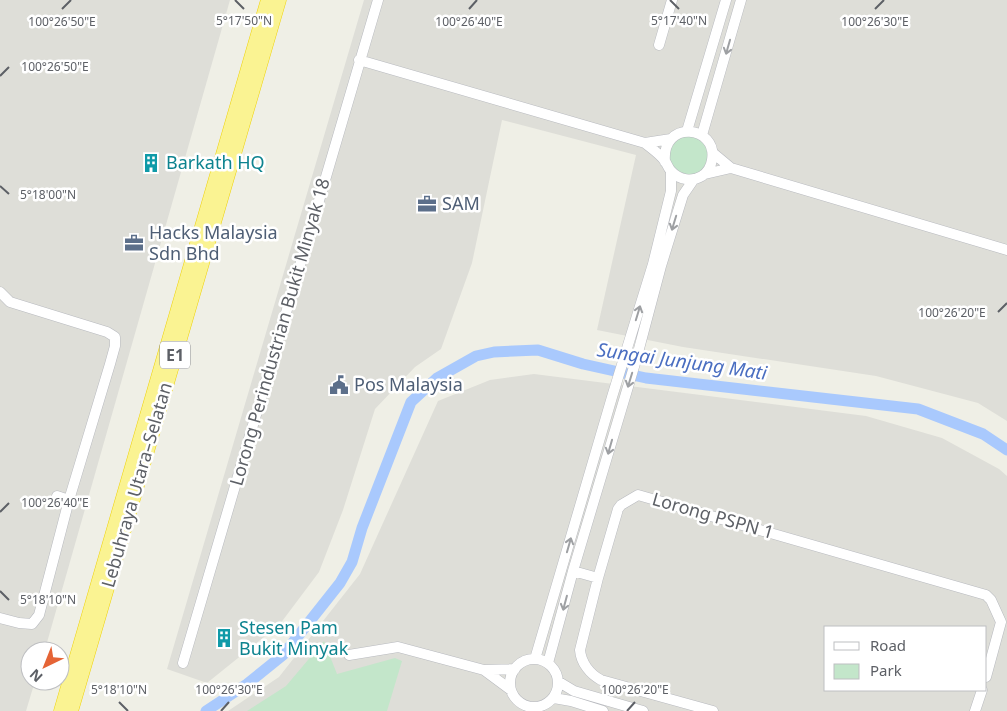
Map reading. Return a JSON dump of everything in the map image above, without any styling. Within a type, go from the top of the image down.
[{"type":"highway","name":"Lebuhraya Utara–Selatan","points":[[61,711],[268,0]]},
{"type":"highway","name":"Lebuhraya Utara–Selatan","points":[[71,711],[279,0]]},
{"type":"street","name":"Lorong Perindustrian Bukit Minyak 18","points":[[183,663],[378,0]]},
{"type":"street","points":[[659,44],[672,0]]},
{"type":"street","points":[[687,131],[726,0]]},
{"type":"street","points":[[702,136],[741,0]]},
{"type":"street","points":[[359,60],[645,143],[671,139]]},
{"type":"street","points":[[665,162],[666,146],[676,135],[687,131],[702,136],[711,146],[713,153],[710,168],[705,174]]},
{"type":"street","points":[[645,143],[665,162],[671,172],[682,179],[694,179],[705,174],[731,168]]},
{"type":"street","points":[[713,153],[731,168],[1007,250]]},
{"type":"street","points":[[535,659],[653,264],[671,191],[671,172]]},
{"type":"street","points":[[548,663],[573,571],[636,360],[661,266],[683,195],[694,179]]},
{"type":"street","points":[[0,292],[10,302],[107,332],[115,337],[115,346],[69,500],[39,615],[32,624],[0,618]]},
{"type":"street","name":"Lorong PSPN 1","points":[[713,711],[602,680],[592,675],[580,657],[580,650],[598,578],[618,509],[621,505],[638,495],[986,595],[991,600],[1001,622],[987,673]]},
{"type":"street","points":[[57,496],[69,500]]},
{"type":"street","points":[[573,571],[598,578]]},
{"type":"street","points":[[350,655],[398,647],[484,670],[515,669]]},
{"type":"street","points":[[484,670],[514,695],[522,704],[535,709],[543,706],[554,698],[557,693],[559,682],[554,668],[548,663],[535,659],[520,663],[515,669],[510,683],[514,695],[518,711]]},
{"type":"street","points":[[559,682],[574,691],[643,711]]},
{"type":"street","points":[[975,711],[982,691]]},
{"type":"street","points":[[554,698],[603,711]]},
{"type":"shaded area","points":[[0,0],[230,0],[47,641],[20,641],[20,691],[32,691],[26,711],[0,711]]},
{"type":"shaded area","points":[[364,0],[1007,0],[1007,421],[978,403],[876,376],[683,347],[597,330],[636,155],[502,120],[472,263],[441,349],[415,367],[375,409],[343,510],[319,572],[280,624],[207,683],[167,669]]},
{"type":"shaded area","points":[[534,374],[866,416],[942,438],[999,469],[1007,476],[1007,711],[228,711],[279,677],[360,574],[438,401],[490,380]]},
{"type":"green space","points":[[681,135],[702,138],[711,157],[699,175],[684,177],[669,164],[668,150]]},
{"type":"green space","points":[[324,641],[337,674],[395,658],[402,661],[387,711],[247,711],[286,686]]},
{"type":"waterway","name":"Sungai Junjung Mati","points":[[206,711],[247,684],[283,655],[340,583],[352,562],[362,528],[411,402],[437,378],[476,356],[494,352],[538,350],[583,364],[646,378],[918,409],[983,434],[1007,450]]},
{"type":"place","name":"Barkath HQ","points":[[151,163]]},
{"type":"place","name":"SAM","points":[[427,204]]},
{"type":"place","name":"Hacks Malaysia Sdn Bhd","points":[[134,243]]},
{"type":"place","name":"Pos Malaysia","points":[[339,385]]},
{"type":"place","name":"Stesen Pam Bukit Minyak","points":[[224,638]]}]
